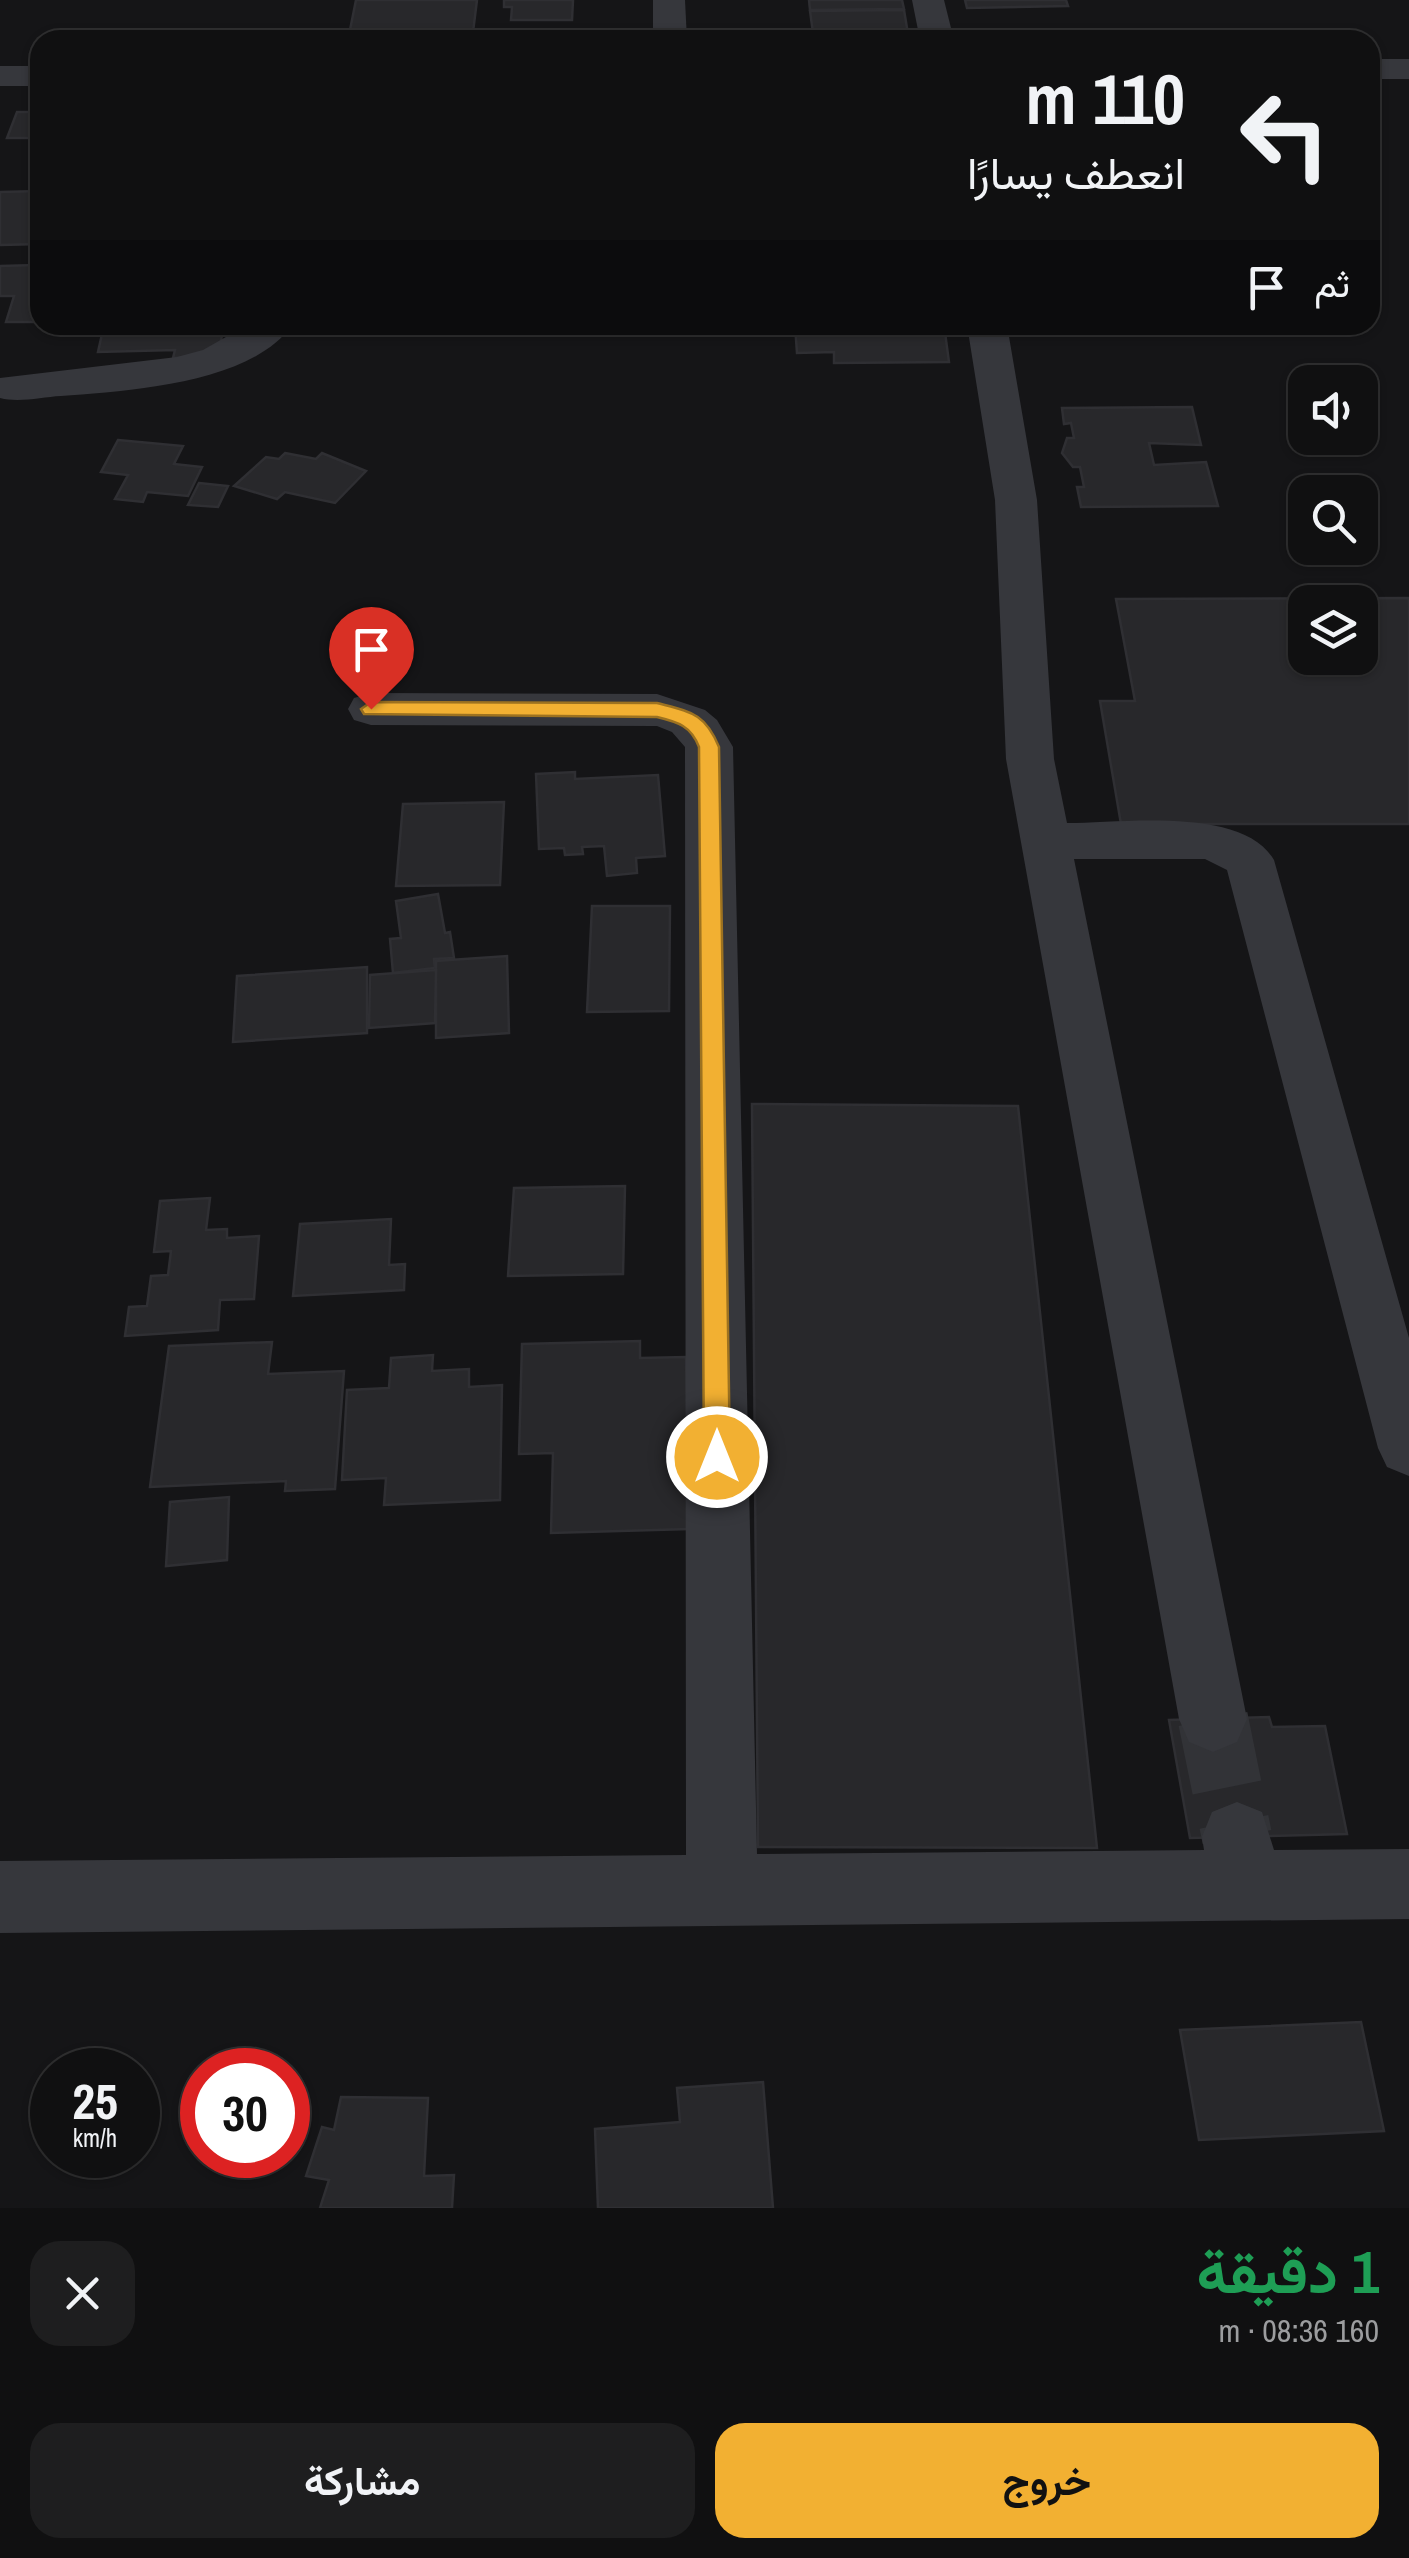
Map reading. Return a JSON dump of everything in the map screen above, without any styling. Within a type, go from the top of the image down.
[{"type":"street","points":[[670,0],[670,30]]},
{"type":"street","points":[[928,0],[935,30]]},
{"type":"street","points":[[1380,69],[1409,69]]},
{"type":"street","points":[[0,76],[30,76]]},
{"type":"street","points":[[8,388],[190,368],[230,356],[258,335]]},
{"type":"street","points":[[988,335],[1016,500],[1030,759],[1213,1720]]},
{"type":"street","points":[[371,709],[657,710],[682,716],[701,728],[709,747],[722,1890]]},
{"type":"street","points":[[1045,840],[1214,841],[1248,860],[1409,1448]]},
{"type":"street","points":[[0,1897],[722,1890],[1241,1862],[1409,1884]]},
{"type":"building","points":[[356,0],[477,0],[473,30],[350,30]]},
{"type":"building","points":[[504,0],[573,0],[572,20],[511,20],[512,7],[504,7]]},
{"type":"building","points":[[809,0],[902,0],[904,9],[810,10]]},
{"type":"building","points":[[965,0],[1066,0],[1068,6],[967,8]]},
{"type":"building","points":[[904,10],[907,30],[813,30],[810,11]]},
{"type":"building","points":[[17,112],[30,112],[30,138],[7,138]]},
{"type":"building","points":[[30,191],[30,244],[0,245],[0,192]]},
{"type":"building","points":[[30,265],[30,322],[6,322],[14,296],[0,296],[0,266]]},
{"type":"building","points":[[102,335],[222,335],[218,356],[173,358],[175,350],[98,352]]},
{"type":"building","points":[[796,335],[945,335],[949,362],[834,363],[834,352],[797,353]]},
{"type":"building","points":[[1192,407],[1201,445],[1149,443],[1154,465],[1206,462],[1218,506],[1081,507],[1077,487],[1084,487],[1080,467],[1073,467],[1062,453],[1067,438],[1074,438],[1071,423],[1064,424],[1062,408]]},
{"type":"building","points":[[118,440],[183,446],[174,464],[202,467],[188,496],[147,492],[143,502],[115,499],[128,475],[101,472]]},
{"type":"building","points":[[285,453],[316,459],[322,453],[366,471],[335,503],[285,492],[277,499],[234,486],[266,457],[279,459]]},
{"type":"building","points":[[199,483],[228,486],[218,507],[188,505]]},
{"type":"building","points":[[1288,598],[1288,675],[1378,675],[1378,598],[1409,598],[1409,824],[1121,824],[1100,701],[1135,701],[1116,599]]},
{"type":"building","points":[[575,772],[575,779],[658,775],[665,856],[636,858],[637,873],[607,876],[604,846],[582,847],[583,854],[565,855],[564,848],[539,849],[536,774]]},
{"type":"building","points":[[504,802],[500,885],[396,886],[403,804]]},
{"type":"building","points":[[438,894],[454,958],[434,959],[435,968],[393,973],[390,939],[401,938],[396,901]]},
{"type":"building","points":[[592,906],[670,906],[669,1011],[587,1012]]},
{"type":"building","points":[[507,956],[509,1033],[436,1038],[436,961]]},
{"type":"building","points":[[367,967],[367,1033],[233,1042],[237,976]]},
{"type":"building","points":[[436,970],[435,1023],[369,1028],[370,975]]},
{"type":"building","points":[[752,1104],[1018,1106],[1097,1848],[758,1847]]},
{"type":"building","points":[[625,1186],[623,1274],[508,1276],[514,1188]]},
{"type":"building","points":[[210,1198],[206,1230],[227,1229],[227,1238],[259,1236],[254,1299],[220,1300],[218,1330],[125,1336],[129,1307],[147,1306],[151,1276],[168,1275],[171,1251],[154,1252],[160,1201]]},
{"type":"building","points":[[391,1219],[389,1265],[405,1264],[404,1290],[293,1296],[300,1224]]},
{"type":"building","points":[[640,1341],[640,1358],[686,1357],[689,1529],[551,1533],[553,1453],[519,1454],[522,1344]]},
{"type":"building","points":[[272,1342],[268,1374],[344,1371],[335,1489],[285,1491],[286,1481],[150,1487],[169,1346]]},
{"type":"building","points":[[433,1355],[432,1371],[469,1369],[469,1387],[502,1385],[500,1500],[384,1505],[386,1478],[342,1480],[347,1390],[389,1388],[391,1358]]},
{"type":"building","points":[[229,1497],[227,1560],[166,1566],[170,1502]]},
{"type":"building","points":[[1269,1717],[1272,1727],[1325,1726],[1347,1834],[1190,1838],[1169,1720]]},
{"type":"building","points":[[1361,2022],[1384,2131],[1199,2140],[1180,2030]]},
{"type":"building","points":[[763,2082],[773,2208],[598,2208],[595,2129],[680,2122],[677,2088]]},
{"type":"building","points":[[341,2097],[428,2098],[424,2176],[454,2175],[452,2208],[320,2208],[329,2180],[310,2177],[310,2164],[322,2127],[334,2130]]},
{"type":"tunnel","points":[[1213,1719],[1237,1837]]},
{"type":"route","points":[[371,709],[657,710],[682,716],[701,728],[709,747],[717,1457]]}]
